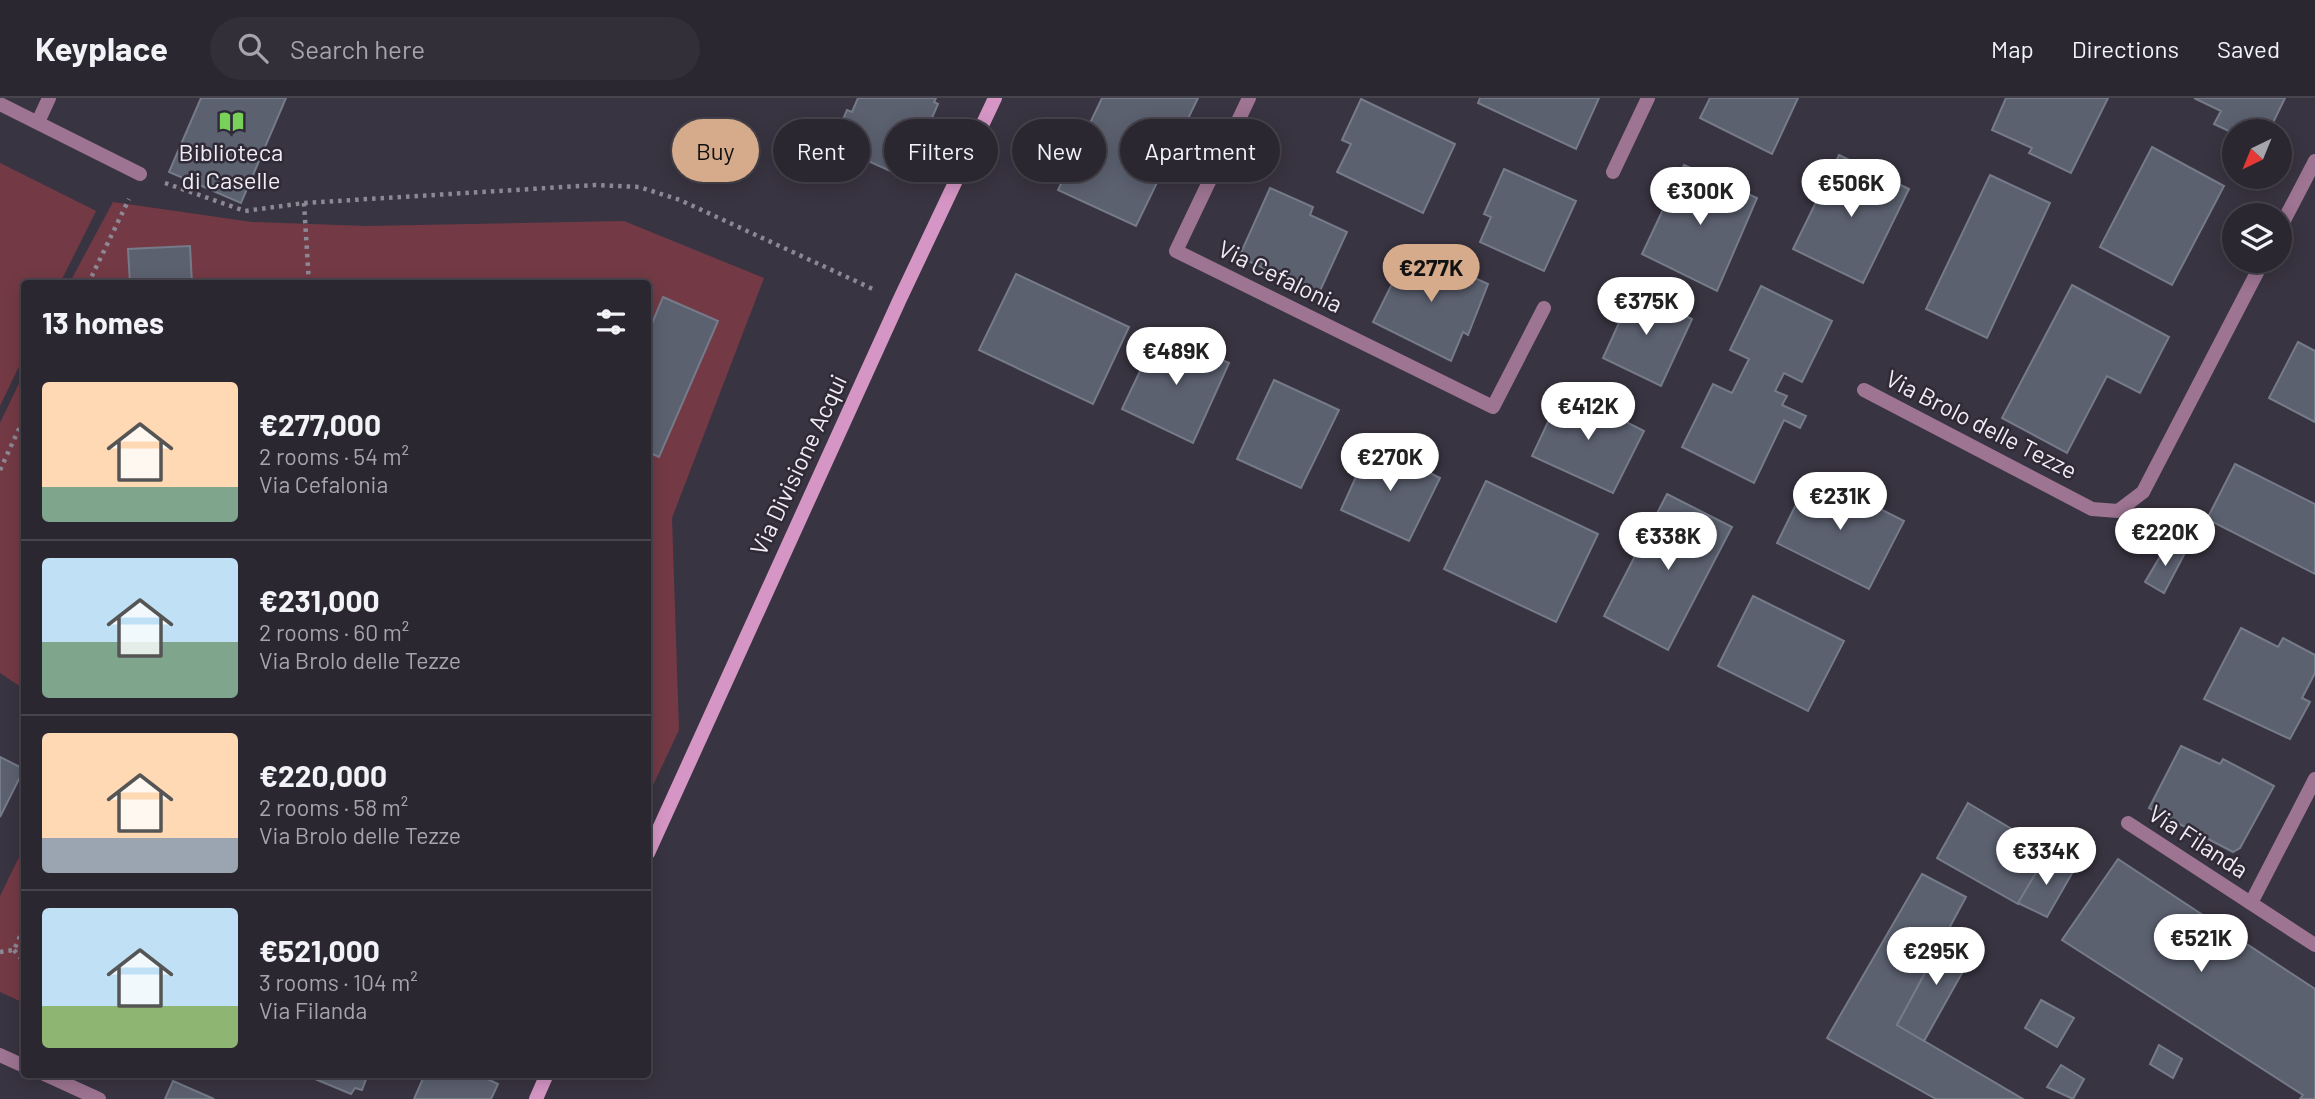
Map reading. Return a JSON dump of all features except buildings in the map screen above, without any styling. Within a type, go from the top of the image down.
[{"type":"street","points":[[38,122],[49,98]]},
{"type":"street","name":"Via Divisione Acqui","points":[[651,846],[899,301],[995,98]]},
{"type":"street","name":"Via Cefalonia","points":[[1249,98],[1176,251],[1493,407],[1545,308]]},
{"type":"street","points":[[1613,172],[1648,98]]},
{"type":"street","points":[[0,104],[140,174]]},
{"type":"street","points":[[2292,205],[2315,161]]},
{"type":"street","name":"Via Brolo delle Tezze","points":[[1864,390],[2092,509],[2118,511],[2143,492],[2257,273]]},
{"type":"street","points":[[2251,903],[2315,779]]},
{"type":"street","name":"Via Filanda","points":[[2128,823],[2315,945]]},
{"type":"street","points":[[0,1055],[21,1065]]},
{"type":"street","points":[[53,1078],[99,1099]]},
{"type":"street","points":[[536,1099],[545,1078]]},
{"type":"path","points":[[90,280],[140,174],[245,211],[304,203],[596,185],[639,187],[680,200],[899,301]]},
{"type":"path","points":[[304,203],[309,280]]},
{"type":"path","points":[[0,470],[21,424]]},
{"type":"path","points":[[14,950],[21,934]]},
{"type":"path","points":[[0,952],[14,950]]},
{"type":"path","points":[[14,950],[21,958]]},
{"type":"shaded area","points":[[0,163],[96,211],[62,280],[21,280],[21,362],[0,406]]},
{"type":"shaded area","points":[[113,202],[252,222],[366,226],[624,221],[764,278],[672,518],[679,730],[651,790],[651,280],[71,280]]},
{"type":"shaded area","points":[[21,379],[21,687],[0,673],[0,423]]},
{"type":"shaded area","points":[[21,853],[21,1002],[0,992],[0,896]]},
{"type":"place","name":"Biblioteca di Caselle","points":[[231,122]]}]
